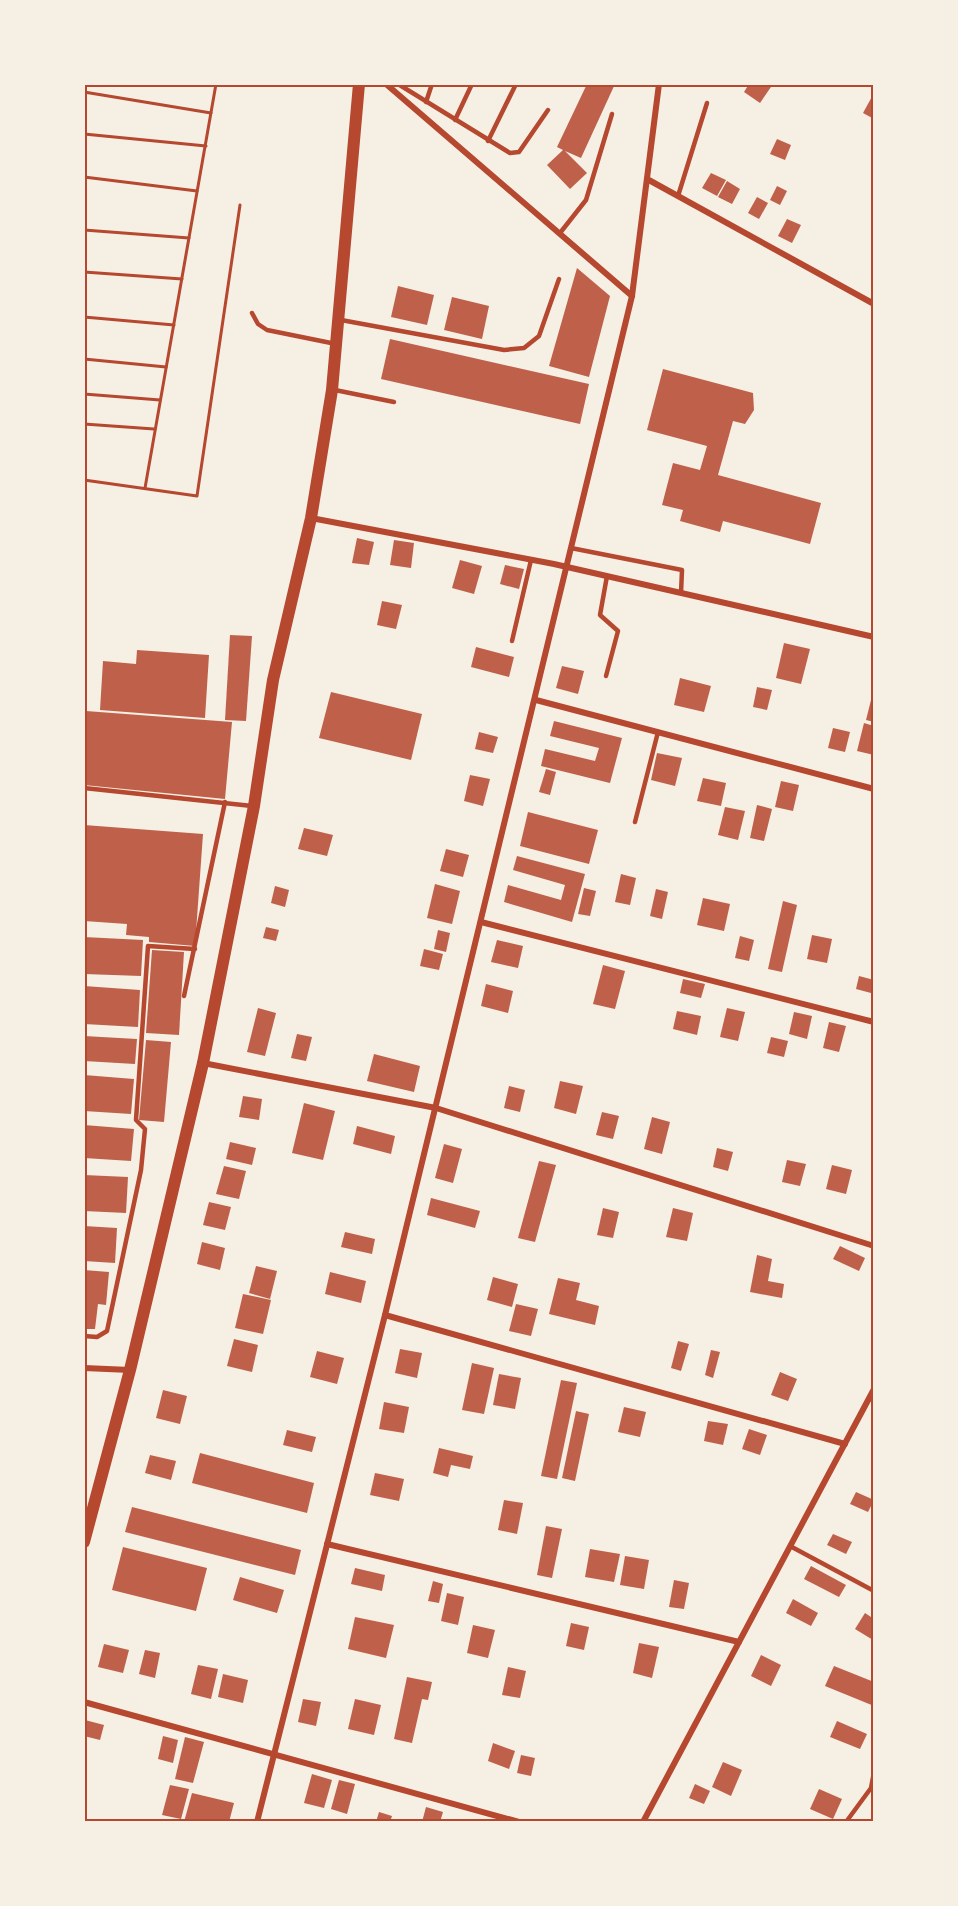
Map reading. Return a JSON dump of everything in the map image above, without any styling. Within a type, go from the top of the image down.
[{"type":"main road","points":[[84,1542],[130,1370],[203,1063],[254,806],[273,680],[311,518],[332,390],[359,84]]},
{"type":"street","points":[[386,84],[632,296]]},
{"type":"street","points":[[257,1822],[436,1108],[632,296],[659,84]]},
{"type":"street","points":[[647,179],[874,304]]},
{"type":"street","points":[[311,518],[566,566],[874,637]]},
{"type":"street","points":[[536,700],[874,789]]},
{"type":"street","points":[[481,922],[874,1022]]},
{"type":"street","points":[[203,1063],[436,1108],[874,1246]]},
{"type":"street","points":[[385,1315],[845,1444]]},
{"type":"street","points":[[84,1368],[130,1370]]},
{"type":"street","points":[[643,1822],[874,1389]]},
{"type":"street","points":[[327,1544],[739,1642]]},
{"type":"street","points":[[84,1702],[519,1822]]},
{"type":"lane","points":[[396,93],[397,84],[510,153],[519,152],[548,110]]},
{"type":"lane","points":[[426,102],[432,84]]},
{"type":"lane","points":[[455,120],[472,84]]},
{"type":"lane","points":[[489,141],[516,84]]},
{"type":"lane","points":[[678,196],[707,103]]},
{"type":"lane","points":[[560,233],[586,200],[612,114]]},
{"type":"lane","points":[[338,319],[504,350],[524,348],[539,336],[560,279]]},
{"type":"lane","points":[[252,313],[258,324],[267,330],[336,344]]},
{"type":"lane","points":[[332,390],[393,402]]},
{"type":"lane","points":[[571,548],[682,570],[681,593]]},
{"type":"lane","points":[[512,641],[531,560]]},
{"type":"lane","points":[[606,676],[618,631],[600,615],[607,576]]},
{"type":"lane","points":[[635,822],[658,732]]},
{"type":"lane","points":[[84,788],[254,806]]},
{"type":"lane","points":[[184,996],[225,802]]},
{"type":"lane","points":[[84,1336],[97,1337],[107,1331],[141,1170],[145,1129],[136,1120],[148,946],[195,949]]},
{"type":"lane","points":[[790,1546],[874,1591]]},
{"type":"lane","points":[[846,1822],[872,1788],[874,1772]]},
{"type":"path","points":[[145,488],[216,84]]},
{"type":"path","points":[[84,92],[212,114]]},
{"type":"path","points":[[84,134],[206,146]]},
{"type":"path","points":[[84,177],[197,191]]},
{"type":"path","points":[[84,480],[197,496],[240,205]]},
{"type":"path","points":[[84,230],[189,238]]},
{"type":"path","points":[[84,272],[182,279]]},
{"type":"path","points":[[84,317],[174,325]]},
{"type":"path","points":[[84,359],[166,367]]},
{"type":"path","points":[[84,394],[160,400]]},
{"type":"path","points":[[84,424],[154,429]]},
{"type":"building","points":[[587,84],[615,84],[581,158],[565,151],[587,173],[570,189],[547,165],[563,150],[557,147]]},
{"type":"building","points":[[749,84],[773,84],[760,103],[744,92]]},
{"type":"building","points":[[874,93],[874,119],[863,113]]},
{"type":"building","points":[[777,139],[791,145],[785,160],[770,154]]},
{"type":"building","points":[[711,173],[726,180],[717,196],[702,188]]},
{"type":"building","points":[[727,181],[740,189],[732,204],[718,197]]},
{"type":"building","points":[[777,186],[787,191],[780,205],[770,200]]},
{"type":"building","points":[[757,197],[768,203],[759,219],[748,213]]},
{"type":"building","points":[[787,219],[801,225],[792,243],[778,236]]},
{"type":"building","points":[[577,268],[610,296],[589,377],[549,366]]},
{"type":"building","points":[[398,286],[434,295],[427,325],[391,317]]},
{"type":"building","points":[[452,297],[489,306],[482,339],[444,330]]},
{"type":"building","points":[[390,339],[589,384],[580,424],[381,379]]},
{"type":"building","points":[[663,369],[753,393],[754,410],[745,424],[733,421],[718,475],[821,503],[810,544],[723,521],[720,532],[680,521],[683,510],[662,505],[673,463],[700,470],[707,446],[647,430]]},
{"type":"building","points":[[357,538],[374,542],[369,565],[352,563]]},
{"type":"building","points":[[394,540],[414,543],[411,568],[390,565]]},
{"type":"building","points":[[460,560],[482,566],[474,594],[452,588]]},
{"type":"building","points":[[505,565],[524,569],[519,589],[500,584]]},
{"type":"building","points":[[382,601],[402,605],[396,629],[377,625]]},
{"type":"building","points":[[230,635],[252,636],[246,721],[225,720]]},
{"type":"building","points":[[784,643],[810,649],[801,684],[776,678]]},
{"type":"building","points":[[476,647],[514,657],[509,677],[471,667]]},
{"type":"building","points":[[137,650],[209,655],[205,718],[100,710],[103,661],[136,664]]},
{"type":"building","points":[[562,666],[584,671],[578,694],[556,688]]},
{"type":"building","points":[[680,678],[711,686],[704,712],[674,705]]},
{"type":"building","points":[[757,687],[772,690],[767,710],[753,707]]},
{"type":"building","points":[[331,692],[422,714],[411,760],[319,738]]},
{"type":"building","points":[[874,692],[874,722],[866,720]]},
{"type":"building","points":[[86,711],[232,722],[225,799],[84,785]]},
{"type":"building","points":[[554,721],[622,738],[610,783],[541,766],[545,749],[595,761],[599,748],[550,736]]},
{"type":"building","points":[[864,723],[874,726],[874,755],[857,751]]},
{"type":"building","points":[[833,728],[850,732],[845,752],[828,748]]},
{"type":"building","points":[[479,732],[498,737],[493,753],[475,749]]},
{"type":"building","points":[[657,753],[682,758],[675,786],[651,780]]},
{"type":"building","points":[[546,769],[556,772],[550,795],[539,792]]},
{"type":"building","points":[[470,775],[490,779],[483,806],[464,801]]},
{"type":"building","points":[[703,778],[726,783],[721,806],[697,801]]},
{"type":"building","points":[[781,781],[799,785],[793,811],[775,807]]},
{"type":"building","points":[[757,805],[772,809],[764,841],[750,838]]},
{"type":"building","points":[[725,807],[745,811],[738,840],[718,835]]},
{"type":"building","points":[[528,812],[598,830],[589,864],[520,846]]},
{"type":"building","points":[[84,825],[203,834],[195,946],[149,942],[149,937],[126,935],[127,924],[84,921]]},
{"type":"building","points":[[304,828],[333,835],[327,856],[298,849]]},
{"type":"building","points":[[446,849],[469,855],[463,877],[440,871]]},
{"type":"building","points":[[517,856],[585,874],[572,922],[504,902],[508,885],[561,900],[565,885],[513,870]]},
{"type":"building","points":[[621,874],[636,878],[630,905],[615,902]]},
{"type":"building","points":[[435,884],[460,891],[452,924],[427,918]]},
{"type":"building","points":[[275,886],[289,890],[285,907],[271,903]]},
{"type":"building","points":[[584,888],[596,891],[590,916],[578,914]]},
{"type":"building","points":[[656,889],[668,892],[662,919],[650,916]]},
{"type":"building","points":[[703,898],[730,904],[724,931],[697,925]]},
{"type":"building","points":[[783,901],[797,905],[782,972],[768,969]]},
{"type":"building","points":[[266,927],[279,930],[276,941],[263,938]]},
{"type":"building","points":[[438,930],[450,933],[446,952],[434,949]]},
{"type":"building","points":[[812,935],[832,939],[827,963],[807,959]]},
{"type":"building","points":[[740,936],[754,940],[749,961],[735,958]]},
{"type":"building","points":[[84,937],[143,940],[141,976],[84,974]]},
{"type":"building","points":[[497,940],[523,946],[518,968],[491,962]]},
{"type":"building","points":[[424,949],[443,954],[439,970],[420,966]]},
{"type":"building","points":[[152,950],[184,952],[179,1035],[146,1033]]},
{"type":"building","points":[[603,965],[625,971],[615,1009],[593,1004]]},
{"type":"building","points":[[859,976],[874,980],[871,993],[856,989]]},
{"type":"building","points":[[683,979],[705,984],[701,998],[680,993]]},
{"type":"building","points":[[486,984],[513,991],[508,1013],[481,1006]]},
{"type":"building","points":[[84,986],[140,990],[138,1027],[84,1024]]},
{"type":"building","points":[[258,1008],[276,1013],[265,1056],[247,1052]]},
{"type":"building","points":[[727,1008],[745,1012],[738,1041],[720,1037]]},
{"type":"building","points":[[677,1011],[701,1016],[697,1035],[673,1029]]},
{"type":"building","points":[[794,1012],[812,1016],[807,1039],[789,1034]]},
{"type":"building","points":[[829,1022],[846,1026],[839,1052],[823,1048]]},
{"type":"building","points":[[297,1034],[312,1037],[306,1061],[291,1058]]},
{"type":"building","points":[[84,1036],[137,1039],[135,1064],[84,1061]]},
{"type":"building","points":[[771,1037],[788,1041],[784,1057],[767,1053]]},
{"type":"building","points":[[146,1040],[171,1042],[164,1122],[139,1120]]},
{"type":"building","points":[[374,1054],[420,1066],[414,1092],[367,1081]]},
{"type":"building","points":[[84,1075],[134,1079],[131,1114],[84,1111]]},
{"type":"building","points":[[560,1081],[583,1086],[576,1114],[554,1108]]},
{"type":"building","points":[[509,1086],[525,1090],[520,1112],[504,1108]]},
{"type":"building","points":[[243,1096],[262,1099],[259,1120],[239,1117]]},
{"type":"building","points":[[304,1103],[335,1111],[323,1160],[292,1153]]},
{"type":"building","points":[[602,1112],[619,1116],[613,1139],[596,1135]]},
{"type":"building","points":[[652,1117],[670,1122],[662,1154],[644,1149]]},
{"type":"building","points":[[84,1125],[134,1129],[131,1161],[84,1158]]},
{"type":"building","points":[[357,1126],[395,1136],[391,1154],[353,1144]]},
{"type":"building","points":[[230,1142],[256,1148],[252,1165],[226,1159]]},
{"type":"building","points":[[444,1144],[462,1149],[453,1183],[435,1178]]},
{"type":"building","points":[[717,1148],[733,1152],[728,1171],[713,1167]]},
{"type":"building","points":[[787,1160],[806,1164],[800,1186],[782,1182]]},
{"type":"building","points":[[539,1161],[556,1165],[535,1242],[518,1238]]},
{"type":"building","points":[[832,1165],[852,1170],[846,1194],[826,1189]]},
{"type":"building","points":[[224,1166],[246,1171],[239,1199],[216,1194]]},
{"type":"building","points":[[84,1175],[128,1177],[126,1213],[84,1211]]},
{"type":"building","points":[[431,1198],[480,1211],[475,1228],[427,1215]]},
{"type":"building","points":[[209,1202],[231,1207],[225,1230],[203,1225]]},
{"type":"building","points":[[603,1208],[619,1212],[613,1238],[597,1235]]},
{"type":"building","points":[[673,1208],[693,1213],[687,1241],[666,1237]]},
{"type":"building","points":[[84,1226],[117,1228],[115,1263],[84,1261]]},
{"type":"building","points":[[345,1232],[375,1239],[372,1254],[341,1247]]},
{"type":"building","points":[[202,1242],[225,1248],[220,1270],[197,1264]]},
{"type":"building","points":[[840,1246],[865,1258],[859,1271],[833,1259]]},
{"type":"building","points":[[757,1255],[772,1259],[768,1281],[784,1284],[782,1298],[750,1292]]},
{"type":"building","points":[[256,1266],[277,1271],[270,1299],[249,1293]]},
{"type":"building","points":[[84,1270],[109,1272],[106,1305],[98,1304],[95,1329],[84,1329]]},
{"type":"building","points":[[330,1272],[366,1281],[361,1303],[325,1294]]},
{"type":"building","points":[[493,1277],[518,1284],[512,1307],[487,1300]]},
{"type":"building","points":[[558,1278],[580,1283],[576,1300],[599,1306],[595,1325],[549,1314]]},
{"type":"building","points":[[243,1294],[271,1300],[263,1334],[235,1328]]},
{"type":"building","points":[[516,1304],[538,1309],[531,1336],[509,1331]]},
{"type":"building","points":[[234,1339],[258,1345],[252,1372],[227,1366]]},
{"type":"building","points":[[678,1341],[689,1344],[681,1371],[671,1368]]},
{"type":"building","points":[[400,1349],[422,1353],[417,1378],[395,1373]]},
{"type":"building","points":[[711,1350],[720,1352],[713,1378],[705,1375]]},
{"type":"building","points":[[317,1351],[344,1358],[337,1384],[310,1377]]},
{"type":"building","points":[[472,1363],[494,1368],[484,1414],[462,1410]]},
{"type":"building","points":[[780,1372],[797,1379],[788,1401],[771,1395]]},
{"type":"building","points":[[499,1374],[521,1378],[515,1409],[493,1405]]},
{"type":"building","points":[[561,1380],[577,1383],[557,1479],[541,1476]]},
{"type":"building","points":[[163,1390],[187,1396],[180,1424],[156,1418]]},
{"type":"building","points":[[384,1402],[409,1407],[404,1433],[379,1429]]},
{"type":"building","points":[[624,1407],[646,1412],[640,1437],[618,1432]]},
{"type":"building","points":[[576,1411],[589,1414],[575,1481],[562,1478]]},
{"type":"building","points":[[708,1421],[728,1424],[723,1445],[704,1441]]},
{"type":"building","points":[[749,1429],[767,1435],[760,1455],[742,1449]]},
{"type":"building","points":[[287,1430],[316,1437],[312,1452],[283,1445]]},
{"type":"building","points":[[439,1448],[473,1456],[470,1469],[451,1465],[448,1477],[433,1473]]},
{"type":"building","points":[[200,1453],[314,1483],[307,1513],[192,1483]]},
{"type":"building","points":[[150,1455],[176,1461],[171,1480],[145,1473]]},
{"type":"building","points":[[375,1473],[404,1479],[399,1501],[370,1495]]},
{"type":"building","points":[[856,1492],[874,1500],[868,1512],[850,1504]]},
{"type":"building","points":[[504,1500],[523,1503],[517,1534],[498,1530]]},
{"type":"building","points":[[132,1507],[301,1550],[295,1575],[125,1532]]},
{"type":"building","points":[[546,1526],[562,1529],[552,1578],[537,1575]]},
{"type":"building","points":[[833,1534],[852,1542],[846,1554],[827,1545]]},
{"type":"building","points":[[123,1547],[207,1568],[196,1611],[112,1590]]},
{"type":"building","points":[[590,1549],[620,1554],[614,1582],[585,1577]]},
{"type":"building","points":[[625,1556],[649,1560],[644,1589],[620,1585]]},
{"type":"building","points":[[811,1566],[846,1585],[839,1597],[804,1579]]},
{"type":"building","points":[[355,1568],[385,1575],[382,1591],[351,1584]]},
{"type":"building","points":[[240,1577],[284,1590],[277,1613],[233,1600]]},
{"type":"building","points":[[674,1580],[689,1583],[684,1609],[669,1607]]},
{"type":"building","points":[[433,1581],[443,1584],[439,1603],[428,1601]]},
{"type":"building","points":[[447,1593],[464,1597],[458,1625],[441,1621]]},
{"type":"building","points":[[793,1599],[818,1613],[811,1626],[786,1613]]},
{"type":"building","points":[[865,1613],[874,1619],[873,1640],[855,1629]]},
{"type":"building","points":[[355,1617],[394,1625],[386,1658],[348,1649]]},
{"type":"building","points":[[571,1623],[589,1627],[584,1650],[566,1646]]},
{"type":"building","points":[[473,1625],[495,1630],[488,1658],[467,1653]]},
{"type":"building","points":[[639,1643],[659,1647],[652,1678],[633,1673]]},
{"type":"building","points":[[104,1644],[129,1650],[123,1673],[98,1667]]},
{"type":"building","points":[[145,1650],[160,1653],[155,1678],[139,1674]]},
{"type":"building","points":[[761,1655],[781,1665],[771,1686],[751,1676]]},
{"type":"building","points":[[198,1665],[218,1669],[211,1699],[191,1694]]},
{"type":"building","points":[[834,1666],[874,1682],[874,1706],[825,1686]]},
{"type":"building","points":[[508,1667],[526,1671],[520,1698],[502,1695]]},
{"type":"building","points":[[223,1674],[248,1680],[243,1703],[218,1697]]},
{"type":"building","points":[[407,1677],[432,1682],[428,1700],[422,1699],[412,1743],[394,1739]]},
{"type":"building","points":[[303,1699],[321,1702],[316,1726],[298,1722]]},
{"type":"building","points":[[355,1699],[381,1705],[374,1735],[348,1729]]},
{"type":"building","points":[[85,1720],[104,1725],[100,1740],[84,1736]]},
{"type":"building","points":[[837,1721],[867,1734],[860,1749],[830,1737]]},
{"type":"building","points":[[163,1736],[178,1740],[173,1763],[158,1759]]},
{"type":"building","points":[[185,1737],[204,1742],[193,1783],[175,1779]]},
{"type":"building","points":[[493,1743],[515,1751],[509,1769],[488,1761]]},
{"type":"building","points":[[521,1755],[535,1758],[531,1776],[517,1773]]},
{"type":"building","points":[[723,1762],[742,1770],[731,1796],[712,1787]]},
{"type":"building","points":[[312,1774],[332,1780],[324,1808],[304,1803]]},
{"type":"building","points":[[339,1780],[355,1784],[347,1814],[331,1809]]},
{"type":"building","points":[[695,1784],[710,1791],[704,1804],[689,1798]]},
{"type":"building","points":[[170,1785],[189,1789],[181,1819],[162,1815]]},
{"type":"building","points":[[819,1789],[842,1799],[833,1819],[810,1809]]},
{"type":"building","points":[[192,1793],[234,1803],[229,1822],[184,1822]]},
{"type":"building","points":[[426,1807],[443,1812],[440,1822],[422,1822]]},
{"type":"building","points":[[379,1812],[392,1816],[390,1822],[376,1822]]}]
